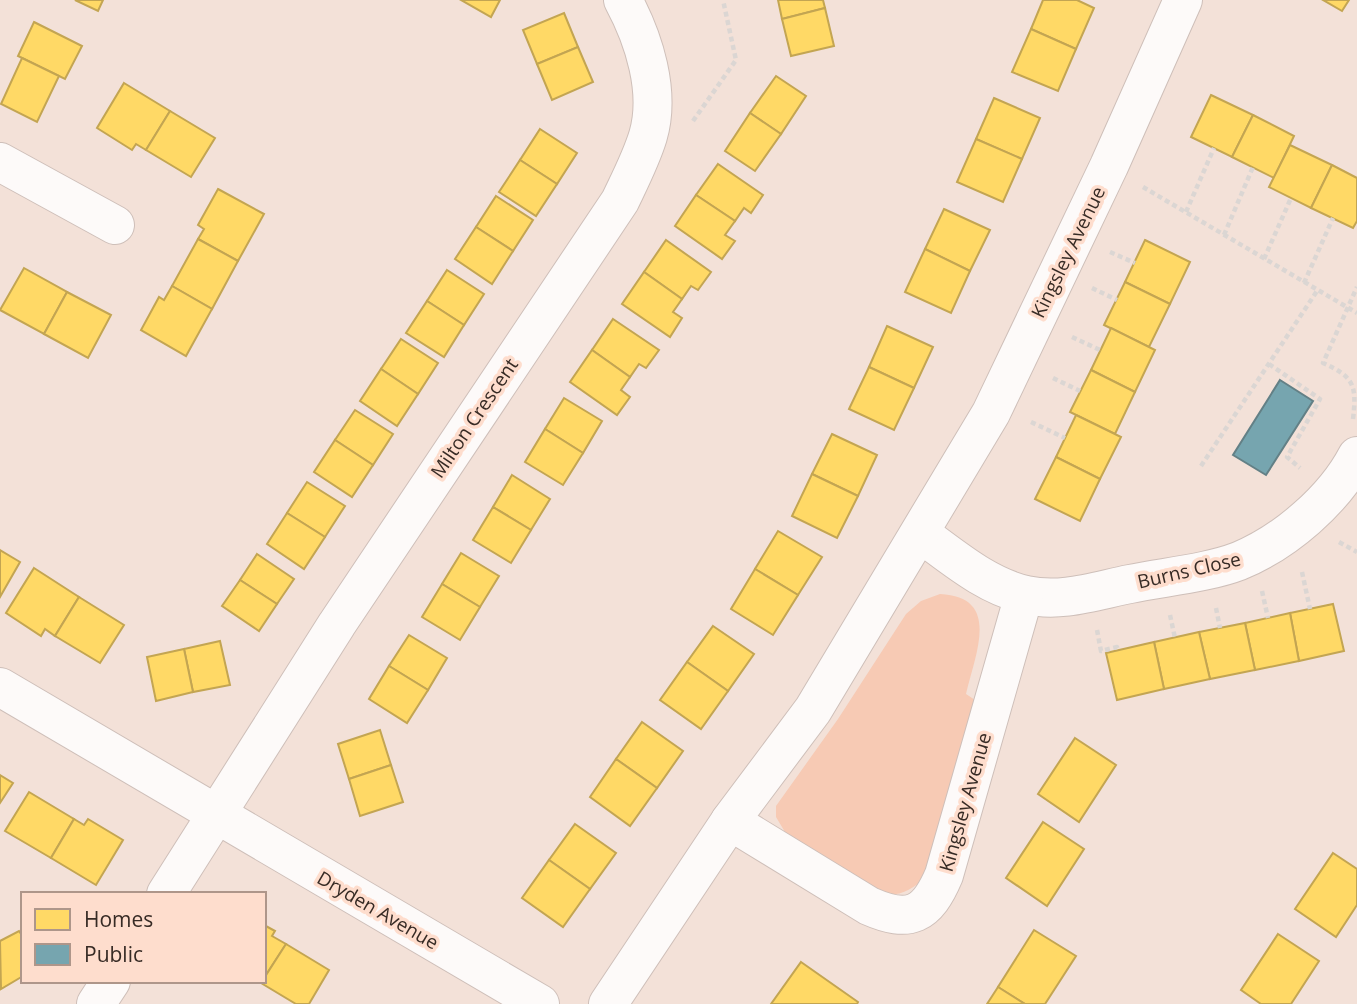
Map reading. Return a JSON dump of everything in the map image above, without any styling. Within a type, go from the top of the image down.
[{"type":"street","name":"Milton Crescent","points":[[216,815],[337,624],[620,201],[649,133],[651,83],[643,46],[623,0]]},
{"type":"street","name":"Kingsley Avenue","points":[[608,1004],[730,821],[813,710],[921,534],[991,413],[1109,166],[1183,0]]},
{"type":"street","points":[[0,162],[115,225]]},
{"type":"street","name":"Burns Close","points":[[1024,595],[1056,600],[1239,561],[1281,538],[1349,472],[1355,439]]},
{"type":"street","points":[[921,534],[983,579],[1024,595]]},
{"type":"street","name":"Kingsley Avenue","points":[[730,821],[869,906],[892,916],[915,914],[934,898],[944,875],[1024,595]]},
{"type":"street","name":"Dryden Avenue","points":[[0,687],[540,1004]]},
{"type":"street","points":[[167,892],[216,815]]},
{"type":"street","points":[[96,1004],[110,983]]},
{"type":"path","points":[[641,156],[689,126],[736,60],[723,0]]},
{"type":"path","points":[[1186,212],[1214,148]]},
{"type":"path","points":[[1109,166],[1357,313]]},
{"type":"path","points":[[1224,235],[1253,167]]},
{"type":"path","points":[[1264,259],[1291,198]]},
{"type":"path","points":[[1304,283],[1333,218]]},
{"type":"path","points":[[1100,247],[1135,263]]},
{"type":"path","points":[[1082,283],[1116,300]]},
{"type":"path","points":[[1355,439],[1357,395],[1347,374],[1323,363],[1357,286]]},
{"type":"path","points":[[1201,466],[1317,291]]},
{"type":"path","points":[[1069,336],[1100,350]]},
{"type":"path","points":[[1269,364],[1320,399],[1287,457],[1306,473]]},
{"type":"path","points":[[1049,376],[1080,391]]},
{"type":"path","points":[[1029,421],[1065,438]]},
{"type":"path","points":[[1330,537],[1357,552]]},
{"type":"path","points":[[1300,561],[1310,609]]},
{"type":"path","points":[[1260,582],[1268,618]]},
{"type":"path","points":[[1094,617],[1101,651],[1117,647],[1118,651]]},
{"type":"shaded area","points":[[940,594],[959,598],[971,605],[978,616],[978,646],[966,694],[978,702],[928,875],[906,891],[879,894],[788,837],[776,817],[776,806],[838,719],[906,614],[921,601]]},
{"type":"building: Homes","points":[[75,0],[103,0],[98,11]]},
{"type":"building: Homes","points":[[461,0],[500,0],[491,17]]},
{"type":"building: Homes","points":[[778,0],[823,0],[825,8],[782,19]]},
{"type":"building: Homes","points":[[1043,0],[1077,0],[1094,8],[1076,49],[1031,29]]},
{"type":"building: Homes","points":[[1323,0],[1349,0],[1342,11]]},
{"type":"building: Homes","points":[[825,8],[834,46],[791,56],[782,19]]},
{"type":"building: Homes","points":[[564,13],[578,47],[537,64],[523,30]]},
{"type":"building: Homes","points":[[34,22],[82,46],[65,79],[18,56]]},
{"type":"building: Homes","points":[[1031,29],[1076,49],[1058,91],[1012,72]]},
{"type":"building: Homes","points":[[578,47],[593,82],[552,100],[537,64]]},
{"type":"building: Homes","points":[[22,58],[59,76],[37,122],[1,104]]},
{"type":"building: Homes","points":[[776,76],[806,96],[781,134],[750,113]]},
{"type":"building: Homes","points":[[124,83],[170,111],[146,150],[136,144],[132,150],[97,128]]},
{"type":"building: Homes","points":[[1211,95],[1253,115],[1232,157],[1191,137]]},
{"type":"building: Homes","points":[[994,98],[1040,118],[1022,159],[976,139]]},
{"type":"building: Homes","points":[[170,111],[215,138],[191,177],[146,150]]},
{"type":"building: Homes","points":[[750,113],[781,134],[755,171],[725,151]]},
{"type":"building: Homes","points":[[1253,115],[1294,136],[1274,178],[1232,157]]},
{"type":"building: Homes","points":[[540,129],[577,153],[557,184],[520,160]]},
{"type":"building: Homes","points":[[976,139],[1022,159],[1003,202],[957,182]]},
{"type":"building: Homes","points":[[1290,145],[1332,165],[1311,208],[1269,187]]},
{"type":"building: Homes","points":[[520,160],[557,184],[536,216],[499,192]]},
{"type":"building: Homes","points":[[718,164],[763,195],[751,213],[744,208],[735,221],[696,195]]},
{"type":"building: Homes","points":[[1332,165],[1357,178],[1357,221],[1353,228],[1311,208]]},
{"type":"building: Homes","points":[[218,189],[264,214],[238,261],[198,239],[204,229],[198,225]]},
{"type":"building: Homes","points":[[696,195],[735,221],[725,235],[735,241],[722,259],[675,226]]},
{"type":"building: Homes","points":[[496,196],[533,220],[513,251],[476,227]]},
{"type":"building: Homes","points":[[944,209],[990,230],[970,271],[925,249]]},
{"type":"building: Homes","points":[[476,227],[513,251],[492,284],[455,259]]},
{"type":"building: Homes","points":[[198,239],[238,261],[212,309],[172,286]]},
{"type":"building: Homes","points":[[666,240],[711,272],[698,290],[691,286],[682,299],[644,272]]},
{"type":"building: Homes","points":[[1145,240],[1190,262],[1170,304],[1125,282]]},
{"type":"building: Homes","points":[[925,249],[970,271],[951,313],[905,292]]},
{"type":"building: Homes","points":[[24,268],[67,292],[44,334],[0,310]]},
{"type":"building: Homes","points":[[447,270],[484,294],[464,325],[427,301]]},
{"type":"building: Homes","points":[[644,272],[682,299],[673,312],[682,318],[670,337],[622,304]]},
{"type":"building: Homes","points":[[1125,282],[1170,304],[1149,347],[1104,325]]},
{"type":"building: Homes","points":[[172,286],[212,309],[186,356],[141,330],[159,297],[164,300]]},
{"type":"building: Homes","points":[[67,292],[111,315],[88,358],[44,334]]},
{"type":"building: Homes","points":[[427,301],[464,325],[444,357],[406,333]]},
{"type":"building: Homes","points":[[613,319],[659,350],[646,368],[639,364],[630,377],[592,350]]},
{"type":"building: Homes","points":[[887,326],[933,347],[914,388],[869,367]]},
{"type":"building: Homes","points":[[1111,328],[1155,350],[1135,392],[1091,370]]},
{"type":"building: Homes","points":[[401,339],[438,363],[418,394],[381,369]]},
{"type":"building: Homes","points":[[592,350],[630,377],[621,390],[630,397],[617,415],[570,382]]},
{"type":"building: Homes","points":[[869,367],[914,388],[894,430],[849,409]]},
{"type":"building: Homes","points":[[381,369],[418,394],[397,426],[360,401]]},
{"type":"building: Homes","points":[[1091,370],[1135,392],[1115,434],[1070,412]]},
{"type":"building: Homes","points":[[564,398],[602,421],[583,453],[545,429]]},
{"type":"building: Homes","points":[[355,410],[393,434],[373,465],[335,440]]},
{"type":"building: Homes","points":[[1076,415],[1121,437],[1100,479],[1056,457]]},
{"type":"building: Homes","points":[[545,429],[583,453],[563,485],[525,462]]},
{"type":"building: Homes","points":[[832,434],[877,455],[858,496],[812,474]]},
{"type":"building: Homes","points":[[335,440],[373,465],[352,497],[314,472]]},
{"type":"building: Homes","points":[[1056,457],[1100,479],[1080,521],[1035,499]]},
{"type":"building: Homes","points":[[812,474],[858,496],[837,538],[792,516]]},
{"type":"building: Homes","points":[[512,475],[550,499],[531,530],[493,507]]},
{"type":"building: Homes","points":[[307,482],[345,506],[325,537],[287,513]]},
{"type":"building: Homes","points":[[493,507],[531,530],[511,563],[473,540]]},
{"type":"building: Homes","points":[[287,513],[325,537],[304,569],[267,544]]},
{"type":"building: Homes","points":[[778,531],[822,557],[798,595],[755,569]]},
{"type":"building: Homes","points":[[0,550],[20,562],[0,597]]},
{"type":"building: Homes","points":[[461,553],[499,576],[480,607],[442,584]]},
{"type":"building: Homes","points":[[257,554],[294,579],[277,604],[240,580]]},
{"type":"building: Homes","points":[[34,568],[79,597],[55,636],[45,629],[41,636],[6,613]]},
{"type":"building: Homes","points":[[755,569],[798,595],[773,635],[731,609]]},
{"type":"building: Homes","points":[[240,580],[277,604],[259,631],[222,606]]},
{"type":"building: Homes","points":[[442,584],[480,607],[460,640],[422,617]]},
{"type":"building: Homes","points":[[79,597],[124,625],[100,663],[55,636]]},
{"type":"building: Homes","points":[[1333,604],[1344,651],[1299,661],[1290,613]]},
{"type":"building: Homes","points":[[1290,613],[1299,661],[1255,670],[1245,623]]},
{"type":"building: Homes","points":[[1245,623],[1255,670],[1210,679],[1199,632]]},
{"type":"building: Homes","points":[[713,626],[754,654],[728,691],[687,662]]},
{"type":"building: Homes","points":[[1199,632],[1210,679],[1164,689],[1154,642]]},
{"type":"building: Homes","points":[[409,635],[447,658],[428,690],[389,666]]},
{"type":"building: Homes","points":[[220,641],[230,685],[193,692],[184,649]]},
{"type":"building: Homes","points":[[1154,642],[1164,689],[1117,700],[1106,653]]},
{"type":"building: Homes","points":[[184,649],[193,692],[156,701],[147,657]]},
{"type":"building: Homes","points":[[687,662],[728,691],[701,729],[660,700]]},
{"type":"building: Homes","points":[[389,666],[428,690],[407,723],[369,699]]},
{"type":"building: Homes","points":[[642,722],[683,751],[657,788],[616,759]]},
{"type":"building: Homes","points":[[380,730],[391,765],[349,779],[338,744]]},
{"type":"building: Homes","points":[[1075,738],[1116,765],[1079,822],[1038,794]]},
{"type":"building: Homes","points":[[616,759],[657,788],[630,826],[590,797]]},
{"type":"building: Homes","points":[[391,765],[403,802],[360,816],[349,779]]},
{"type":"building: Homes","points":[[0,775],[13,783],[0,803]]},
{"type":"building: Homes","points":[[29,792],[74,819],[51,858],[5,831]]},
{"type":"building: Homes","points":[[74,819],[84,825],[88,819],[123,840],[96,885],[51,858]]},
{"type":"building: Homes","points":[[1043,822],[1084,849],[1047,906],[1006,878]]},
{"type":"building: Homes","points":[[575,824],[616,853],[590,889],[549,860]]},
{"type":"building: Homes","points":[[1333,853],[1357,869],[1357,905],[1336,937],[1295,909]]},
{"type":"building: Homes","points":[[549,860],[590,889],[563,927],[522,898]]},
{"type":"building: Homes","points":[[266,926],[275,931],[272,936],[286,944],[266,975]]},
{"type":"building: Homes","points":[[1034,930],[1076,956],[1045,1004],[1025,1004],[998,987]]},
{"type":"building: Homes","points":[[19,931],[21,934],[21,977],[1,989],[0,941]]},
{"type":"building: Homes","points":[[1278,934],[1319,961],[1291,1004],[1261,1004],[1241,990]]},
{"type":"building: Homes","points":[[286,944],[329,970],[309,1004],[296,1004],[261,983],[266,983],[266,975]]},
{"type":"building: Homes","points":[[801,962],[858,1002],[857,1004],[771,1004]]},
{"type":"building: Homes","points":[[998,987],[1025,1004],[987,1004]]},
{"type":"building: Public","points":[[1280,380],[1313,401],[1266,475],[1233,455]]}]
